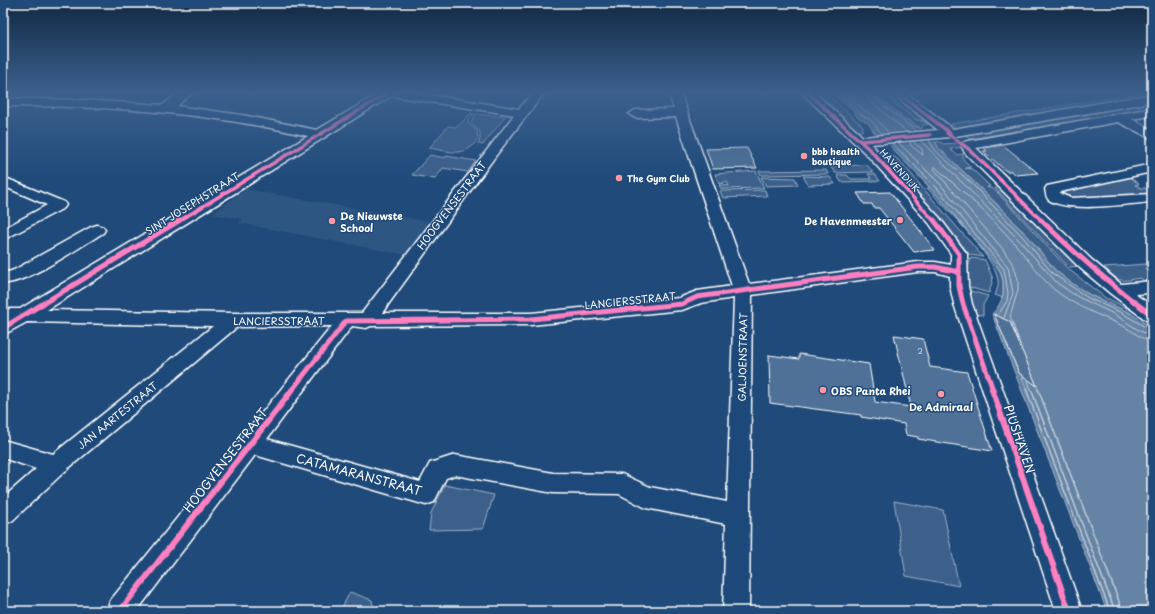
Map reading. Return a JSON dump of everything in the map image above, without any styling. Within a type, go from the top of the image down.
[{"type":"street","points":[[248,121],[320,135]]},
{"type":"street","name":"SINT JOSEPHSTRAAT","points":[[3,328],[25,316],[343,121]]},
{"type":"street","name":"HOOGVENSESTRAAT","points":[[125,610],[250,444],[356,321],[516,121]]},
{"type":"street","name":"GALJOENSTRAAT","points":[[684,121],[743,292],[736,611]]},
{"type":"street","name":"HAVENDIJK","points":[[843,121],[868,141],[942,231],[959,254],[959,272]]},
{"type":"street","points":[[934,121],[950,133]]},
{"type":"street","points":[[868,141],[950,133],[1021,121]]},
{"type":"street","points":[[1104,121],[968,145],[970,150],[1086,264],[1117,290],[1152,315]]},
{"type":"street","points":[[1124,121],[1152,135]]},
{"type":"street","points":[[1054,197],[1052,189],[1152,168]]},
{"type":"street","points":[[3,181],[60,206],[3,235]]},
{"type":"street","points":[[1020,198],[1054,197],[1069,203],[1152,198]]},
{"type":"street","points":[[3,277],[20,274],[97,230]]},
{"type":"street","name":"LANCIERSSTRAAT","points":[[3,315],[356,321],[531,319],[682,304],[697,297],[743,292],[918,267],[935,267],[959,272]]},
{"type":"street","name":"PIUSHAVEN","points":[[959,272],[959,286],[963,304],[1069,611]]},
{"type":"street","points":[[1117,290],[1152,287]]},
{"type":"street","name":"JAN AARTESTRAAT","points":[[3,513],[56,465],[232,320]]},
{"type":"street","name":"CATAMARANSTRAAT","points":[[250,444],[426,494],[438,470],[454,465],[553,483],[622,484],[646,497],[737,515]]},
{"type":"street","points":[[3,449],[56,465]]},
{"type":"shaded area","points":[[463,121],[468,121],[469,124],[477,131],[478,138],[474,145],[469,149],[450,152],[429,148],[448,126],[457,127]]},
{"type":"shaded area","points":[[472,121],[502,121],[483,145],[478,144],[480,132],[471,123]]},
{"type":"shaded area","points":[[846,121],[857,121],[863,126],[862,131],[858,132]]},
{"type":"shaded area","points":[[909,121],[919,121],[930,124],[923,125],[922,129]]},
{"type":"shaded area","points":[[971,121],[1000,121],[957,128],[951,124]]},
{"type":"shaded area","points":[[1042,121],[1078,121],[970,139],[964,134]]},
{"type":"shaded area","points":[[935,140],[944,144],[957,143],[962,147],[950,149],[957,155],[963,154],[963,159],[971,167],[965,168],[972,169],[990,186],[987,187],[988,188],[992,188],[998,193],[1067,268],[1107,299],[1127,308],[1126,309],[1132,314],[1090,295],[1055,270],[1026,234],[938,147]]},
{"type":"shaded area","points":[[879,153],[892,155],[908,169],[921,186],[909,184]]},
{"type":"shaded area","points":[[430,155],[476,161],[468,172],[443,168],[435,179],[412,175]]},
{"type":"shaded area","points":[[867,165],[873,172],[835,173],[830,166]]},
{"type":"shaded area","points":[[826,170],[828,174],[761,175],[759,171]]},
{"type":"shaded area","points":[[756,171],[764,188],[721,189],[719,185],[729,186],[727,182],[719,184],[715,174]]},
{"type":"shaded area","points":[[868,174],[875,174],[880,181],[841,182],[837,175],[847,175],[851,179],[871,179]]},
{"type":"shaded area","points":[[803,176],[830,177],[835,184],[808,185]]},
{"type":"shaded area","points":[[1128,176],[1139,184],[1135,185],[1152,192],[1152,196],[1078,201],[1060,194],[1060,190]]},
{"type":"shaded area","points":[[761,177],[795,178],[798,185],[766,186]]},
{"type":"shaded area","points":[[911,186],[923,188],[983,257],[970,255]]},
{"type":"shaded area","points":[[1005,187],[1081,266],[1069,267],[995,188]]},
{"type":"shaded area","points":[[927,188],[931,188],[966,230]]},
{"type":"shaded area","name":"De Nieuwste School","points":[[245,189],[432,222],[406,255],[239,223],[243,219],[213,214]]},
{"type":"shaded area","points":[[765,190],[767,196],[723,198],[720,191]]},
{"type":"shaded area","points":[[981,248],[1000,271],[1003,282],[1003,298],[995,295],[998,280],[995,270]]},
{"type":"shaded area","points":[[971,258],[985,260],[993,279],[989,293],[965,286]]},
{"type":"shaded area","points":[[1146,264],[1152,269],[1152,280],[1144,281],[1141,278],[1121,280],[1104,267]]},
{"type":"shaded area","points":[[964,289],[988,296],[983,305],[983,315],[972,314]]},
{"type":"shaded area","points":[[445,485],[494,495],[483,529],[429,530],[431,513]]},
{"type":"shaded area","points":[[894,501],[943,510],[959,586],[906,576]]},
{"type":"shaded area","points":[[350,592],[372,600],[373,605],[370,611],[340,611]]},
{"type":"water","points":[[864,121],[908,121],[922,129],[935,140],[938,147],[1012,219],[1055,270],[1090,295],[1132,314],[1152,328],[1152,611],[1107,611],[992,314],[999,305],[1004,289],[1003,279],[999,268],[938,197],[873,131],[868,123]]},
{"type":"pier","points":[[923,128],[938,141],[889,145],[892,149],[890,149],[870,131],[876,134]]},
{"type":"building","points":[[1003,145],[1038,173],[1016,175],[1011,171],[1006,171],[983,151],[987,151],[984,148]]},
{"type":"building","points":[[747,148],[757,168],[713,169],[706,149]]},
{"type":"building","name":"De Havenmeester","points":[[890,192],[935,250],[914,252],[879,208],[874,208],[872,204],[864,204],[857,193]]},
{"type":"building","points":[[994,314],[1010,322],[1037,386],[1019,373]]},
{"type":"building","points":[[894,335],[923,339],[930,367],[967,372],[992,451],[918,439],[918,437],[906,435],[904,424],[861,417],[861,415],[770,403],[769,355],[799,359],[799,354],[869,364],[875,402],[911,407]]},
{"type":"cycle path","points":[[3,328],[342,121]]},
{"type":"cycle path","points":[[838,121],[871,151],[934,220],[959,254],[959,286],[963,304],[1069,611]]},
{"type":"cycle path","points":[[934,121],[950,133]]},
{"type":"cycle path","points":[[947,133],[970,150],[1086,264],[1117,290],[1152,315]]},
{"type":"cycle path","points":[[862,141],[930,135]]},
{"type":"cycle path","points":[[120,611],[346,321],[531,319],[682,304],[697,297],[918,267],[935,267],[959,272]]},
{"type":"place","name":"bbb health boutique","points":[[804,156]]},
{"type":"place","name":"The Gym Club","points":[[619,178]]},
{"type":"place","name":"De Havenmeester","points":[[900,220]]},
{"type":"place","name":"De Nieuwste School","points":[[332,221]]},
{"type":"place","name":"OBS Panta Rhei","points":[[823,390]]},
{"type":"place","name":"De Admiraal","points":[[941,394]]}]
